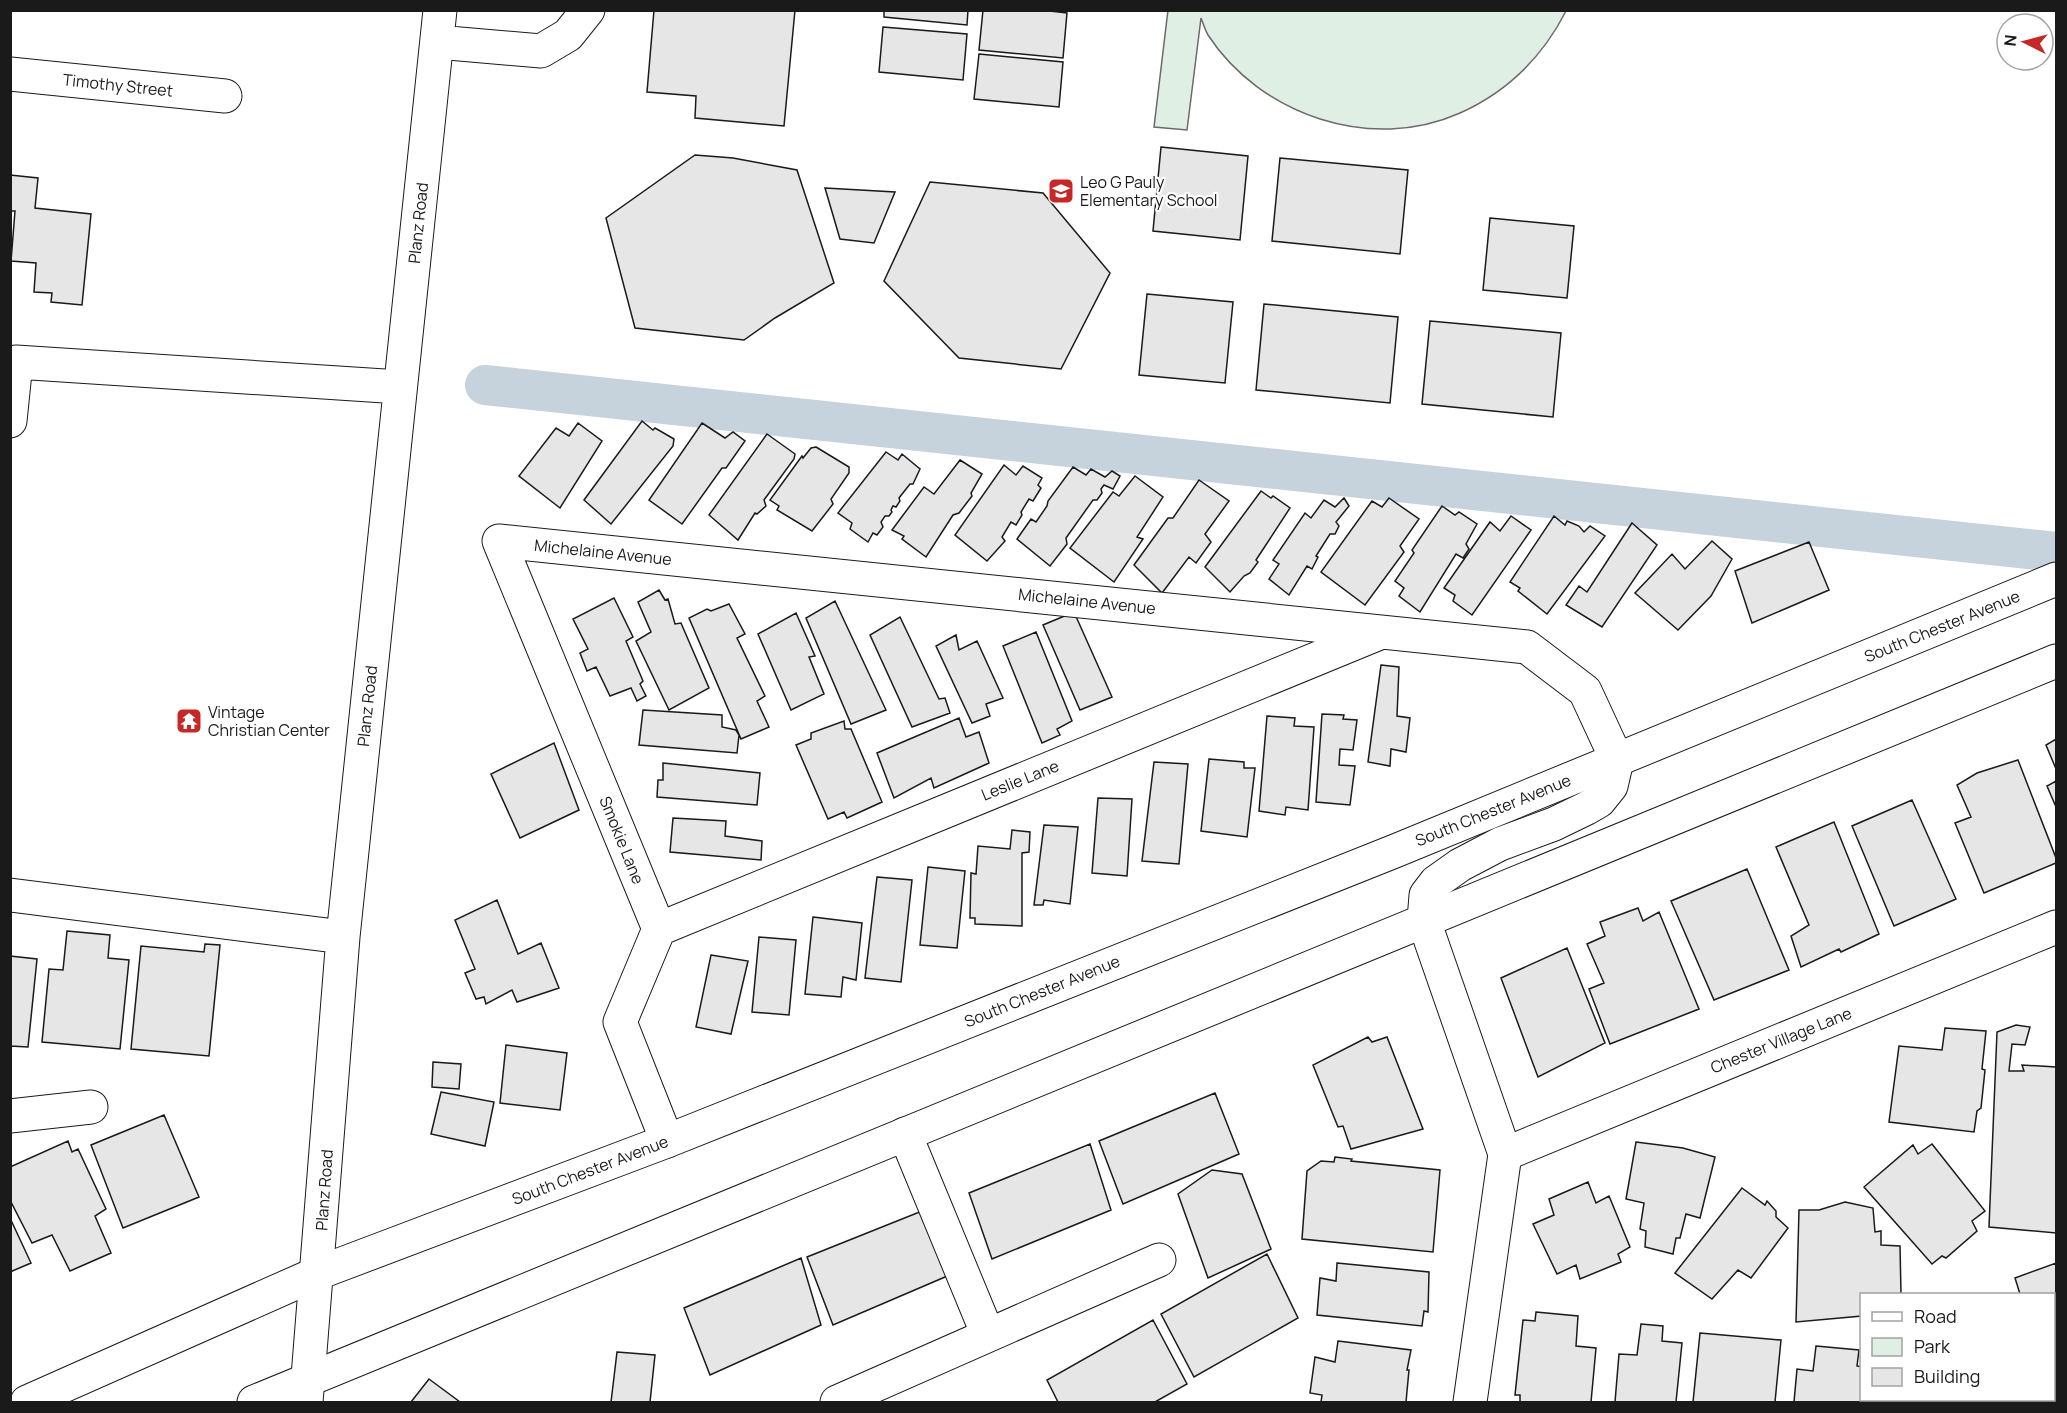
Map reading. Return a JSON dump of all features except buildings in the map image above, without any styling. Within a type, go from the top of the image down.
[{"type":"street","points":[[438,26],[541,51],[568,35],[588,10]]},
{"type":"street","name":"Planz Road","points":[[308,1391],[343,937],[438,26]]},
{"type":"street","name":"Timothy Street","points":[[10,74],[225,96]]},
{"type":"street","points":[[10,421],[16,362],[400,387]]},
{"type":"street","name":"Michelaine Avenue","points":[[499,541],[1527,647],[1585,691],[1617,760]]},
{"type":"street","name":"Smokie Lane","points":[[499,541],[659,929]]},
{"type":"street","name":"South Chester Avenue","points":[[27,1402],[318,1273],[667,1141],[1383,855],[2056,579]]},
{"type":"street","name":"Leslie Lane","points":[[659,929],[1381,632]]},
{"type":"street","points":[[254,1402],[308,1391],[905,1134],[2056,661]]},
{"type":"street","points":[[1470,1402],[1505,1154],[1424,921],[1426,895],[1436,882],[1460,865],[1500,844],[1554,824],[1599,801],[1611,786],[1617,760]]},
{"type":"street","points":[[10,895],[343,937]]},
{"type":"street","name":"Chester Village Lane","points":[[1505,1154],[2056,927]]},
{"type":"street","points":[[659,929],[620,1022],[667,1141]]},
{"type":"street","points":[[10,1116],[91,1107]]},
{"type":"street","points":[[905,1134],[988,1335]]},
{"type":"street","points":[[837,1402],[1159,1260]]},
{"type":"green space","points":[[1168,10],[1566,11],[1535,58],[1493,95],[1460,113],[1426,124],[1390,129],[1355,127],[1320,119],[1287,105],[1257,87],[1230,63],[1208,35],[1201,18],[1187,130],[1154,127]]},
{"type":"waterway","points":[[485,385],[2056,552]]},
{"type":"place","name":"Leo G Pauly Elementary School","points":[[1061,191]]},
{"type":"place","name":"Vintage Christian Center","points":[[189,721]]}]
